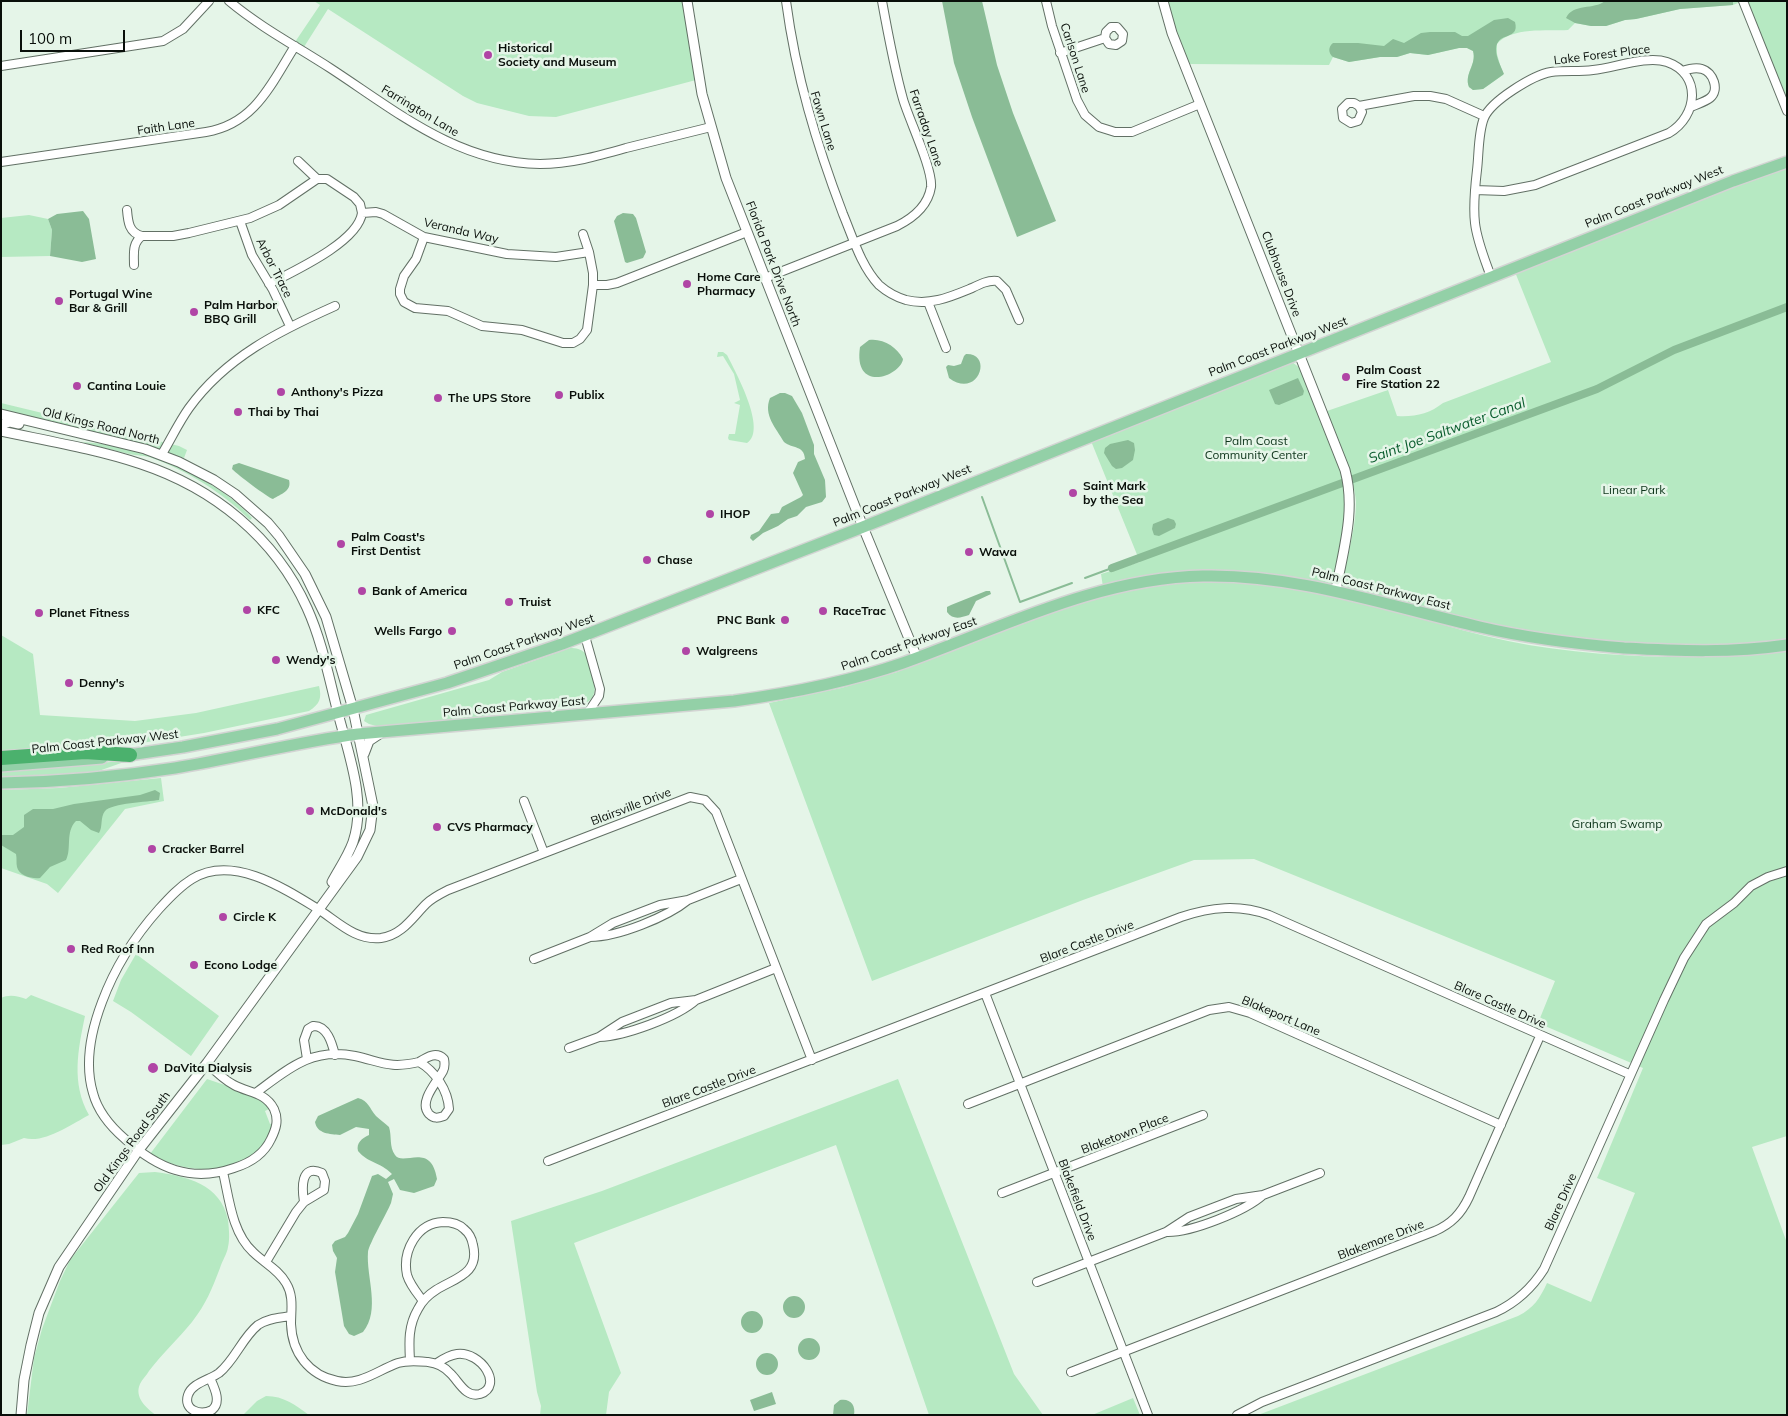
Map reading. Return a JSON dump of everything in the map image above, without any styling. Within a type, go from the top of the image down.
[{"type":"highway","points":[[1,758],[85,752],[130,755]]},
{"type":"main road","name":"Palm Coast Parkway West","points":[[1,766],[130,755],[183,747],[277,728],[338,713],[470,676],[585,636],[1734,181],[1787,162]]},
{"type":"main road","name":"Palm Coast Parkway East","points":[[1,783],[98,778],[158,770],[358,734],[734,701],[791,692],[848,680],[917,658],[1068,601],[1103,591],[1164,579],[1204,576],[1247,578],[1336,590],[1488,629],[1576,644],[1712,651],[1787,645]]},
{"type":"street","points":[[1,66],[163,40],[179,32],[209,1]]},
{"type":"street","name":"Farrington Lane","points":[[229,1],[256,21],[439,138],[491,158],[531,163],[566,162],[711,127]]},
{"type":"street","name":"Florida Park Drive North","points":[[687,1],[696,59],[711,127],[726,178],[863,527],[917,658]]},
{"type":"street","name":"Fawn Lane","points":[[786,1],[794,55],[808,112],[823,160],[855,243],[872,275],[885,290],[907,300],[928,302]]},
{"type":"street","name":"Farraday Lane","points":[[765,278],[897,226],[911,218],[923,206],[930,189],[929,171],[899,83],[882,1]]},
{"type":"street","name":"Carlson Lane","points":[[1046,1],[1060,53],[1081,110],[1089,119],[1104,130],[1121,133],[1132,132],[1200,104]]},
{"type":"street","name":"Clubhouse Drive","points":[[1163,1],[1172,33],[1342,461],[1348,482],[1350,515],[1336,590]]},
{"type":"street","points":[[1743,1],[1787,111]]},
{"type":"street","points":[[1060,53],[1105,38]]},
{"type":"street","name":"Faith Lane","points":[[1,162],[206,132],[226,127],[243,118],[254,108],[295,46]]},
{"type":"street","name":"Lake Forest Place","points":[[1484,116],[1493,104],[1502,97],[1545,74],[1594,70],[1654,60],[1669,63],[1682,71]]},
{"type":"street","points":[[1475,190],[1497,191],[1535,185],[1669,132],[1684,121],[1691,107],[1691,87],[1682,71],[1702,69],[1710,74],[1714,82],[1714,92],[1709,99],[1691,107]]},
{"type":"street","points":[[1359,106],[1414,96],[1430,96],[1446,99],[1484,116],[1475,190],[1475,223],[1477,236],[1491,277]]},
{"type":"street","points":[[298,161],[317,179]]},
{"type":"street","points":[[127,210],[131,230],[135,234],[142,236],[180,235],[240,221],[265,212],[279,205],[317,179],[328,179],[354,197],[360,204],[362,213],[358,226],[335,246],[269,284]]},
{"type":"street","name":"Veranda Way","points":[[362,213],[376,212],[383,214],[424,237],[523,256],[556,257],[589,252]]},
{"type":"street","name":"Arbor Trace","points":[[240,221],[252,255],[290,326]]},
{"type":"street","points":[[593,285],[617,283],[746,232]]},
{"type":"street","points":[[424,237],[416,259],[404,276],[400,288],[400,294],[404,302],[415,308],[448,311],[482,326],[522,330],[564,343],[573,343],[580,339],[587,330],[593,285],[594,273],[583,234]]},
{"type":"street","points":[[134,265],[134,246],[142,236]]},
{"type":"street","points":[[946,348],[928,302],[941,300],[988,282],[997,281],[1006,290],[1019,320]]},
{"type":"street","points":[[162,454],[189,408],[215,378],[248,350],[290,326],[335,306]]},
{"type":"street","name":"Old Kings Road North","points":[[1,414],[162,454],[196,470],[224,486],[252,508],[279,536],[305,574],[326,617],[353,709],[374,806],[370,830],[357,857],[318,909]]},
{"type":"street","points":[[1,424],[10,422],[69,437],[79,433]]},
{"type":"street","points":[[1,430],[141,464],[190,485],[233,513],[268,545],[294,582],[304,600],[317,633],[344,736],[356,794],[357,825],[351,847],[318,909]]},
{"type":"street","points":[[585,636],[600,688],[599,696],[587,714]]},
{"type":"street","points":[[364,757],[369,741],[381,733]]},
{"type":"street","name":"Blairsville Drive","points":[[257,1092],[267,1100],[276,1114],[277,1125],[274,1135],[266,1148],[245,1164],[223,1172],[199,1174],[180,1172],[160,1165],[138,1151],[118,1133],[103,1115],[93,1094],[88,1062],[93,1034],[103,1000],[121,960],[142,928],[170,897],[186,883],[202,874],[219,870],[237,871],[279,886],[359,936],[386,937],[405,927],[425,905],[442,893],[685,798],[698,798],[707,802],[716,812],[812,1060]]},
{"type":"street","points":[[524,801],[544,853]]},
{"type":"street","name":"Blare Drive","points":[[1237,1415],[1262,1402],[1496,1312],[1524,1294],[1544,1269],[1629,1074],[1676,973],[1701,930],[1712,919],[1734,904],[1751,886],[1787,871]]},
{"type":"street","points":[[534,959],[590,937],[607,926],[660,905],[688,900],[742,879]]},
{"type":"street","name":"Blare Castle Drive","points":[[548,1161],[1194,913],[1217,908],[1238,907],[1269,915],[1629,1074]]},
{"type":"street","name":"Old Kings Road South","points":[[21,1415],[24,1380],[40,1313],[52,1281],[70,1249],[138,1151],[206,1063],[318,909]]},
{"type":"street","points":[[569,1048],[599,1037],[620,1034],[676,1013],[696,1000],[776,968]]},
{"type":"street","name":"Blakefield Drive","points":[[985,993],[1148,1415]]},
{"type":"street","name":"Blakeport Lane","points":[[968,1104],[1209,1010],[1220,1007],[1232,1007],[1250,1013],[1501,1124]]},
{"type":"street","points":[[308,1059],[304,1040],[308,1029],[313,1026],[323,1028],[328,1034],[335,1055]]},
{"type":"street","name":"Blakemore Drive","points":[[1071,1372],[1447,1225],[1456,1218],[1466,1204],[1540,1036]]},
{"type":"street","points":[[206,1063],[234,1086],[257,1092],[292,1066],[308,1059],[335,1055],[357,1057],[390,1066],[419,1062],[432,1056],[442,1057],[444,1059],[444,1066],[437,1079],[427,1098],[426,1106],[428,1113],[438,1118],[446,1115],[449,1108],[447,1099],[437,1079],[430,1070],[419,1062]]},
{"type":"street","name":"Blaketown Place","points":[[1002,1193],[1203,1115]]},
{"type":"street","points":[[223,1172],[240,1234],[249,1248],[275,1269],[286,1284],[291,1299],[292,1334],[298,1351],[310,1369],[322,1376],[340,1382],[361,1380],[398,1363],[410,1361],[436,1363],[455,1354],[473,1356],[482,1363],[489,1376],[489,1386],[482,1393],[469,1393],[460,1386],[452,1374],[436,1363]]},
{"type":"street","points":[[1037,1282],[1166,1232],[1186,1230],[1233,1213],[1252,1204],[1263,1195],[1320,1173]]},
{"type":"street","points":[[266,1262],[292,1218],[304,1202]]},
{"type":"street","points":[[410,1361],[410,1325],[423,1301],[437,1289],[462,1276],[472,1266],[473,1243],[467,1231],[462,1227],[450,1222],[435,1223],[419,1232],[411,1243],[407,1256],[407,1273],[410,1283],[423,1301]]},
{"type":"street","points":[[210,1378],[217,1403],[214,1408],[207,1412],[192,1411],[188,1407],[187,1401],[188,1394],[192,1388],[210,1378],[230,1362],[258,1325],[270,1319],[291,1316]]},
{"type":"green space","points":[[314,1],[685,1],[696,80],[556,117],[529,116],[477,103],[463,96],[328,9],[304,47],[295,42],[320,5]]},
{"type":"green space","points":[[1168,1],[1743,1],[1733,5],[1680,9],[1625,20],[1606,26],[1575,23],[1568,30],[1520,32],[1503,39],[1497,44],[1497,54],[1503,75],[1483,89],[1473,90],[1469,87],[1468,77],[1474,56],[1473,51],[1467,48],[1428,55],[1410,53],[1397,57],[1380,57],[1349,62],[1333,57],[1329,65],[1189,64],[1173,21]]},
{"type":"green space","points":[[1746,1],[1787,1],[1787,98]]},
{"type":"green space","name":"Linear Park","points":[[1787,165],[1787,641],[1715,648],[1578,639],[1520,631],[1340,589],[1353,534],[1356,502],[1352,481],[1327,411],[1388,390],[1397,416],[1422,414],[1443,403],[1551,362],[1515,272]]},
{"type":"green space","points":[[29,215],[48,219],[52,230],[50,256],[1,257],[1,218]]},
{"type":"green space","points":[[718,352],[723,352],[727,355],[748,400],[754,426],[752,436],[747,443],[729,440],[728,438],[729,434],[735,434],[740,405],[734,403],[740,400],[734,374],[723,356],[717,357]]},
{"type":"green space","name":"Palm Coast Community Center","points":[[1292,362],[1300,368],[1325,426],[1337,456],[1345,487],[1345,523],[1338,563],[1331,586],[1240,573],[1103,587],[1101,574],[1140,562],[1091,441]]},
{"type":"green space","points":[[1,403],[179,446],[187,450],[184,458],[146,446],[1,411]]},
{"type":"green space","points":[[81,442],[125,449],[149,456],[173,465],[218,489],[237,503],[252,518],[250,520],[217,492],[179,469],[149,457]]},
{"type":"green space","name":"Graham Swamp","points":[[1204,580],[1236,581],[1301,588],[1354,599],[1508,641],[1598,654],[1701,657],[1750,655],[1787,650],[1787,1136],[1752,1147],[1787,1243],[1787,1415],[1258,1415],[1518,1316],[1536,1302],[1547,1283],[1591,1302],[1635,1193],[1597,1178],[1643,1068],[1538,1023],[1555,981],[1254,859],[1194,860],[1083,900],[872,981],[769,703],[841,688],[897,672],[993,633],[1105,595],[1165,583]]},
{"type":"green space","points":[[1,635],[33,654],[40,715],[135,721],[196,713],[319,686],[320,697],[316,706],[309,711],[204,733],[129,745],[113,743],[1,751]]},
{"type":"green space","points":[[570,648],[578,649],[585,653],[591,669],[595,689],[592,697],[584,704],[499,713],[470,719],[380,727],[364,721],[366,715],[489,680],[502,672]]},
{"type":"green space","points":[[123,761],[93,773],[1,777],[1,771]]},
{"type":"green space","points":[[161,778],[164,801],[125,809],[58,893],[47,884],[1,868],[1,790],[59,788]]},
{"type":"green space","points":[[136,954],[219,1016],[191,1056],[113,1001],[121,980]]},
{"type":"green space","points":[[31,995],[85,1016],[78,1054],[78,1079],[83,1103],[89,1115],[49,1136],[32,1139],[24,1138],[1,1145],[1,998],[14,996],[26,999]]},
{"type":"green space","points":[[207,1079],[259,1097],[264,1102],[269,1109],[265,1111],[270,1124],[274,1123],[265,1144],[254,1155],[241,1163],[210,1169],[179,1166],[150,1154]]},
{"type":"green space","points":[[898,1079],[1014,1374],[1043,1415],[929,1415],[836,1145],[574,1243],[621,1373],[609,1392],[606,1415],[540,1415],[541,1406],[537,1392],[511,1221],[602,1191]]},
{"type":"green space","points":[[155,1172],[190,1179],[210,1190],[224,1208],[228,1220],[229,1237],[227,1252],[201,1309],[140,1384],[139,1393],[142,1402],[156,1415],[27,1415],[34,1358],[42,1329],[70,1260],[139,1173]]},
{"type":"green space","points":[[266,1396],[284,1399],[309,1415],[243,1415],[257,1401]]},
{"type":"green space","points":[[1133,1398],[1140,1415],[1092,1415]]},
{"type":"shaded area","points":[[942,1],[982,1],[997,65],[1013,113],[1056,221],[1017,237],[954,63]]},
{"type":"shaded area","points":[[1605,1],[1733,2],[1733,5],[1680,9],[1625,20],[1606,26],[1575,23],[1566,18],[1574,10]]},
{"type":"shaded area","points":[[1508,18],[1515,22],[1516,28],[1514,32],[1497,43],[1496,49],[1504,74],[1483,89],[1473,90],[1469,87],[1468,77],[1474,56],[1473,51],[1467,48],[1428,55],[1410,53],[1397,57],[1380,57],[1349,62],[1333,57],[1329,52],[1329,48],[1333,43],[1384,46],[1393,39],[1404,43],[1421,33],[1430,32],[1455,32],[1462,36],[1468,36],[1494,20]]},
{"type":"shaded area","points":[[83,211],[89,219],[96,259],[82,262],[50,256],[52,230],[48,219],[57,214]]},
{"type":"shaded area","points":[[623,213],[633,214],[636,218],[646,252],[643,258],[627,263],[625,262],[614,221],[617,216]]},
{"type":"shaded area","points":[[869,340],[879,340],[889,344],[900,355],[903,359],[894,371],[878,377],[870,376],[863,371],[860,362],[860,347]]},
{"type":"shaded area","points":[[966,354],[974,356],[979,360],[981,367],[975,380],[968,383],[959,383],[949,378],[946,367],[948,365],[961,364]]},
{"type":"shaded area","points":[[1298,378],[1304,391],[1303,395],[1279,405],[1275,404],[1269,390]]},
{"type":"shaded area","points":[[780,393],[792,396],[802,413],[814,445],[814,454],[825,480],[826,497],[822,502],[806,507],[797,516],[763,533],[753,541],[750,538],[751,535],[759,531],[771,514],[779,513],[782,507],[803,495],[793,473],[798,462],[805,459],[803,451],[784,442],[769,416],[768,404],[770,398]]},
{"type":"shaded area","points":[[1128,440],[1134,443],[1133,460],[1122,468],[1116,469],[1104,453],[1105,448],[1110,444]]},
{"type":"shaded area","points":[[239,463],[289,480],[289,487],[285,492],[273,499],[252,486],[232,469],[233,465]]},
{"type":"shaded area","points":[[1168,518],[1174,520],[1175,528],[1159,536],[1154,535],[1153,524]]},
{"type":"shaded area","points":[[990,591],[991,594],[976,601],[969,615],[957,618],[947,612],[947,607]]},
{"type":"shaded area","points":[[155,790],[160,793],[159,800],[115,806],[105,811],[99,833],[91,830],[80,821],[76,821],[71,830],[66,860],[50,867],[40,878],[33,878],[20,873],[17,867],[16,854],[1,845],[1,835],[13,835],[24,827],[24,815],[33,809],[53,809],[74,804],[140,795]]},
{"type":"shaded area","points":[[358,1098],[367,1103],[376,1116],[389,1127],[392,1149],[395,1155],[399,1158],[417,1157],[429,1161],[434,1168],[437,1179],[434,1186],[414,1193],[400,1190],[394,1179],[388,1182],[393,1194],[391,1203],[371,1242],[368,1252],[372,1293],[371,1314],[363,1332],[354,1336],[349,1334],[344,1326],[335,1272],[337,1258],[332,1245],[348,1233],[358,1214],[372,1176],[378,1174],[386,1179],[392,1174],[358,1151],[359,1143],[369,1135],[369,1129],[356,1127],[340,1135],[324,1133],[318,1129],[315,1122],[318,1116]]},
{"type":"shaded area","points":[[794,1296],[802,1299],[805,1307],[802,1315],[794,1318],[786,1315],[783,1307],[786,1299]]},
{"type":"shaded area","points":[[752,1311],[760,1314],[763,1322],[760,1330],[752,1333],[744,1330],[741,1322],[744,1314]]},
{"type":"shaded area","points":[[809,1338],[817,1341],[820,1349],[817,1357],[809,1360],[801,1357],[798,1349],[801,1341]]},
{"type":"shaded area","points":[[767,1353],[775,1356],[778,1364],[775,1372],[767,1375],[759,1372],[756,1364],[759,1356]]},
{"type":"shaded area","points":[[772,1392],[776,1404],[754,1411],[750,1400]]},
{"type":"shaded area","points":[[840,1400],[847,1400],[853,1405],[854,1415],[833,1415],[834,1405]]},
{"type":"waterway","name":"Saint Joe Saltwater Canal","points":[[1112,568],[1597,389],[1674,350],[1787,307]]},
{"type":"waterway","points":[[982,497],[1020,602],[1072,583]]},
{"type":"waterway","points":[[1085,578],[1112,568]]},
{"type":"place","name":"Historical Society and Museum","points":[[488,55]]},
{"type":"place","name":"Home Care Pharmacy","points":[[687,284]]},
{"type":"place","name":"Portugal Wine Bar & Grill","points":[[59,301]]},
{"type":"place","name":"Palm Harbor BBQ Grill","points":[[194,312]]},
{"type":"place","name":"Palm Coast Fire Station 22","points":[[1346,377]]},
{"type":"place","name":"Cantina Louie","points":[[77,386]]},
{"type":"place","name":"Anthony's Pizza","points":[[281,392]]},
{"type":"place","name":"Publix","points":[[559,395]]},
{"type":"place","name":"The UPS Store","points":[[438,398]]},
{"type":"place","name":"Thai by Thai","points":[[238,412]]},
{"type":"place","name":"Saint Mark by the Sea","points":[[1073,493]]},
{"type":"place","name":"IHOP","points":[[710,514]]},
{"type":"place","name":"Palm Coast's First Dentist","points":[[341,544]]},
{"type":"place","name":"Wawa","points":[[969,552]]},
{"type":"place","name":"Chase","points":[[647,560]]},
{"type":"place","name":"Bank of America","points":[[362,591]]},
{"type":"place","name":"Truist","points":[[509,602]]},
{"type":"place","name":"KFC","points":[[247,610]]},
{"type":"place","name":"RaceTrac","points":[[823,611]]},
{"type":"place","name":"Planet Fitness","points":[[39,613]]},
{"type":"place","name":"PNC Bank","points":[[785,620]]},
{"type":"place","name":"Wells Fargo","points":[[452,631]]},
{"type":"place","name":"Walgreens","points":[[686,651]]},
{"type":"place","name":"Wendy's","points":[[276,660]]},
{"type":"place","name":"Denny's","points":[[69,683]]},
{"type":"place","name":"McDonald's","points":[[310,811]]},
{"type":"place","name":"CVS Pharmacy","points":[[437,827]]},
{"type":"place","name":"Cracker Barrel","points":[[152,849]]},
{"type":"place","name":"Circle K","points":[[223,917]]},
{"type":"place","name":"Red Roof Inn","points":[[71,949]]},
{"type":"place","name":"Econo Lodge","points":[[194,965]]},
{"type":"place","name":"DaVita Dialysis","points":[[153,1068]]}]
